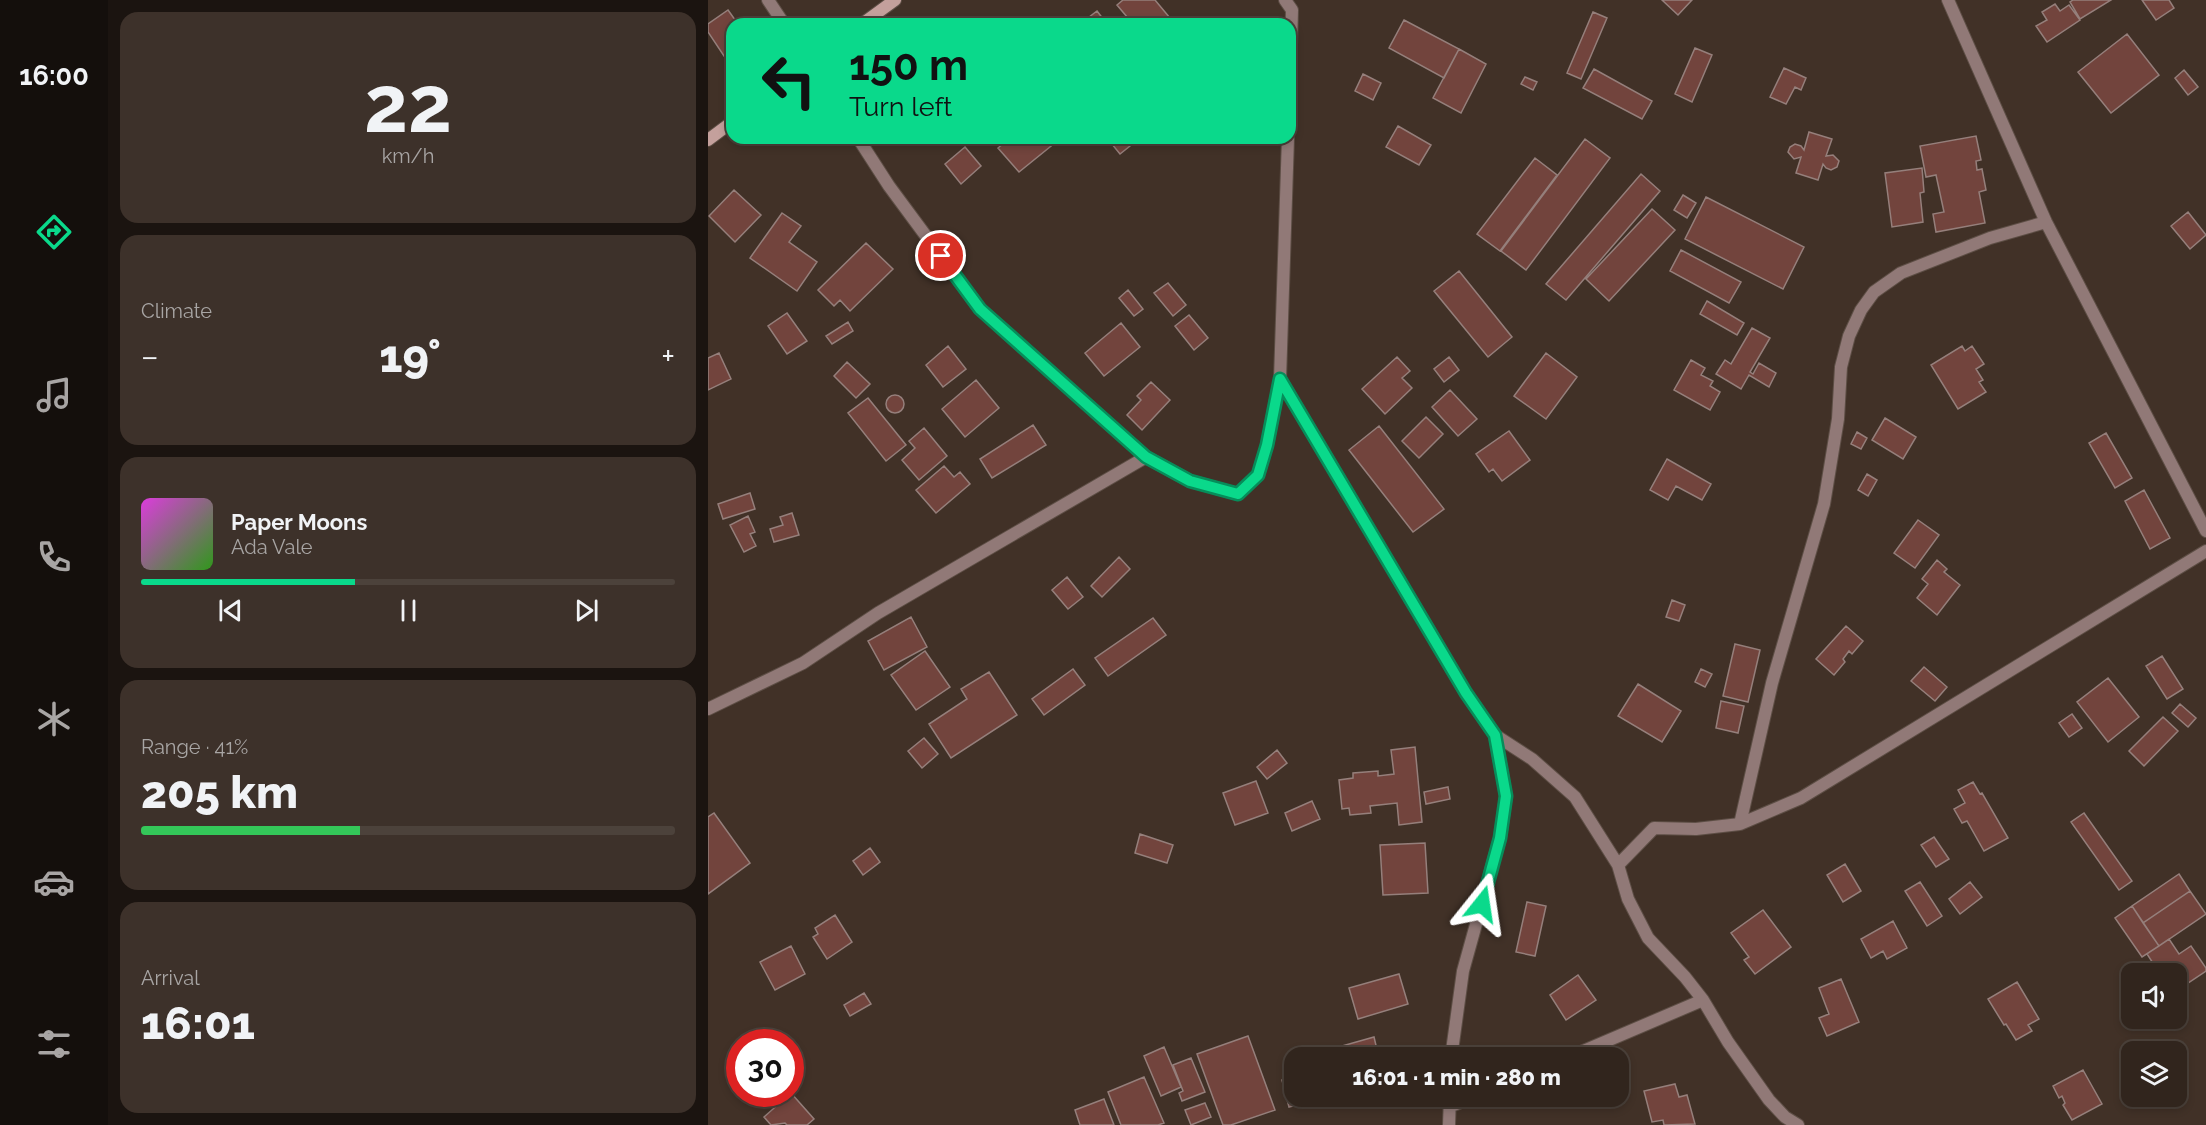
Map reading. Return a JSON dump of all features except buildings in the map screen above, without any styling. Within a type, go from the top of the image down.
[{"type":"street","points":[[768,0],[780,18]]},
{"type":"street","points":[[870,18],[895,0]]},
{"type":"street","points":[[1285,0],[1292,10],[1292,18]]},
{"type":"street","points":[[1948,0],[2046,222],[2206,531]]},
{"type":"street","points":[[708,140],[726,126]]},
{"type":"street","points":[[862,144],[889,186],[980,309],[1146,457],[1190,481],[1238,494],[1258,475],[1267,445],[1280,379],[1288,144]]},
{"type":"street","points":[[1740,824],[1772,683],[1824,504],[1838,419],[1841,367],[1849,336],[1861,310],[1874,292],[1901,273],[1990,238],[2046,222]]},
{"type":"street","points":[[1280,379],[1466,693],[1495,735],[1532,759],[1575,797],[1618,865],[1628,899],[1648,938],[1703,1000],[1728,1042],[1785,1121],[1798,1125]]},
{"type":"street","points":[[708,709],[803,663],[878,613],[1146,457]]},
{"type":"street","points":[[1618,865],[1654,828],[1696,829],[1740,824],[1801,798],[2206,551]]},
{"type":"street","points":[[1452,1047],[1463,971],[1500,838],[1506,796],[1495,735]]},
{"type":"street","points":[[1594,1047],[1703,1000]]},
{"type":"street","points":[[1449,1125],[1450,1107]]},
{"type":"route","points":[[941,256],[980,309],[1146,457],[1190,481],[1238,494],[1258,475],[1267,445],[1280,379],[1466,693],[1495,735],[1506,796],[1500,838],[1482,904]]}]
